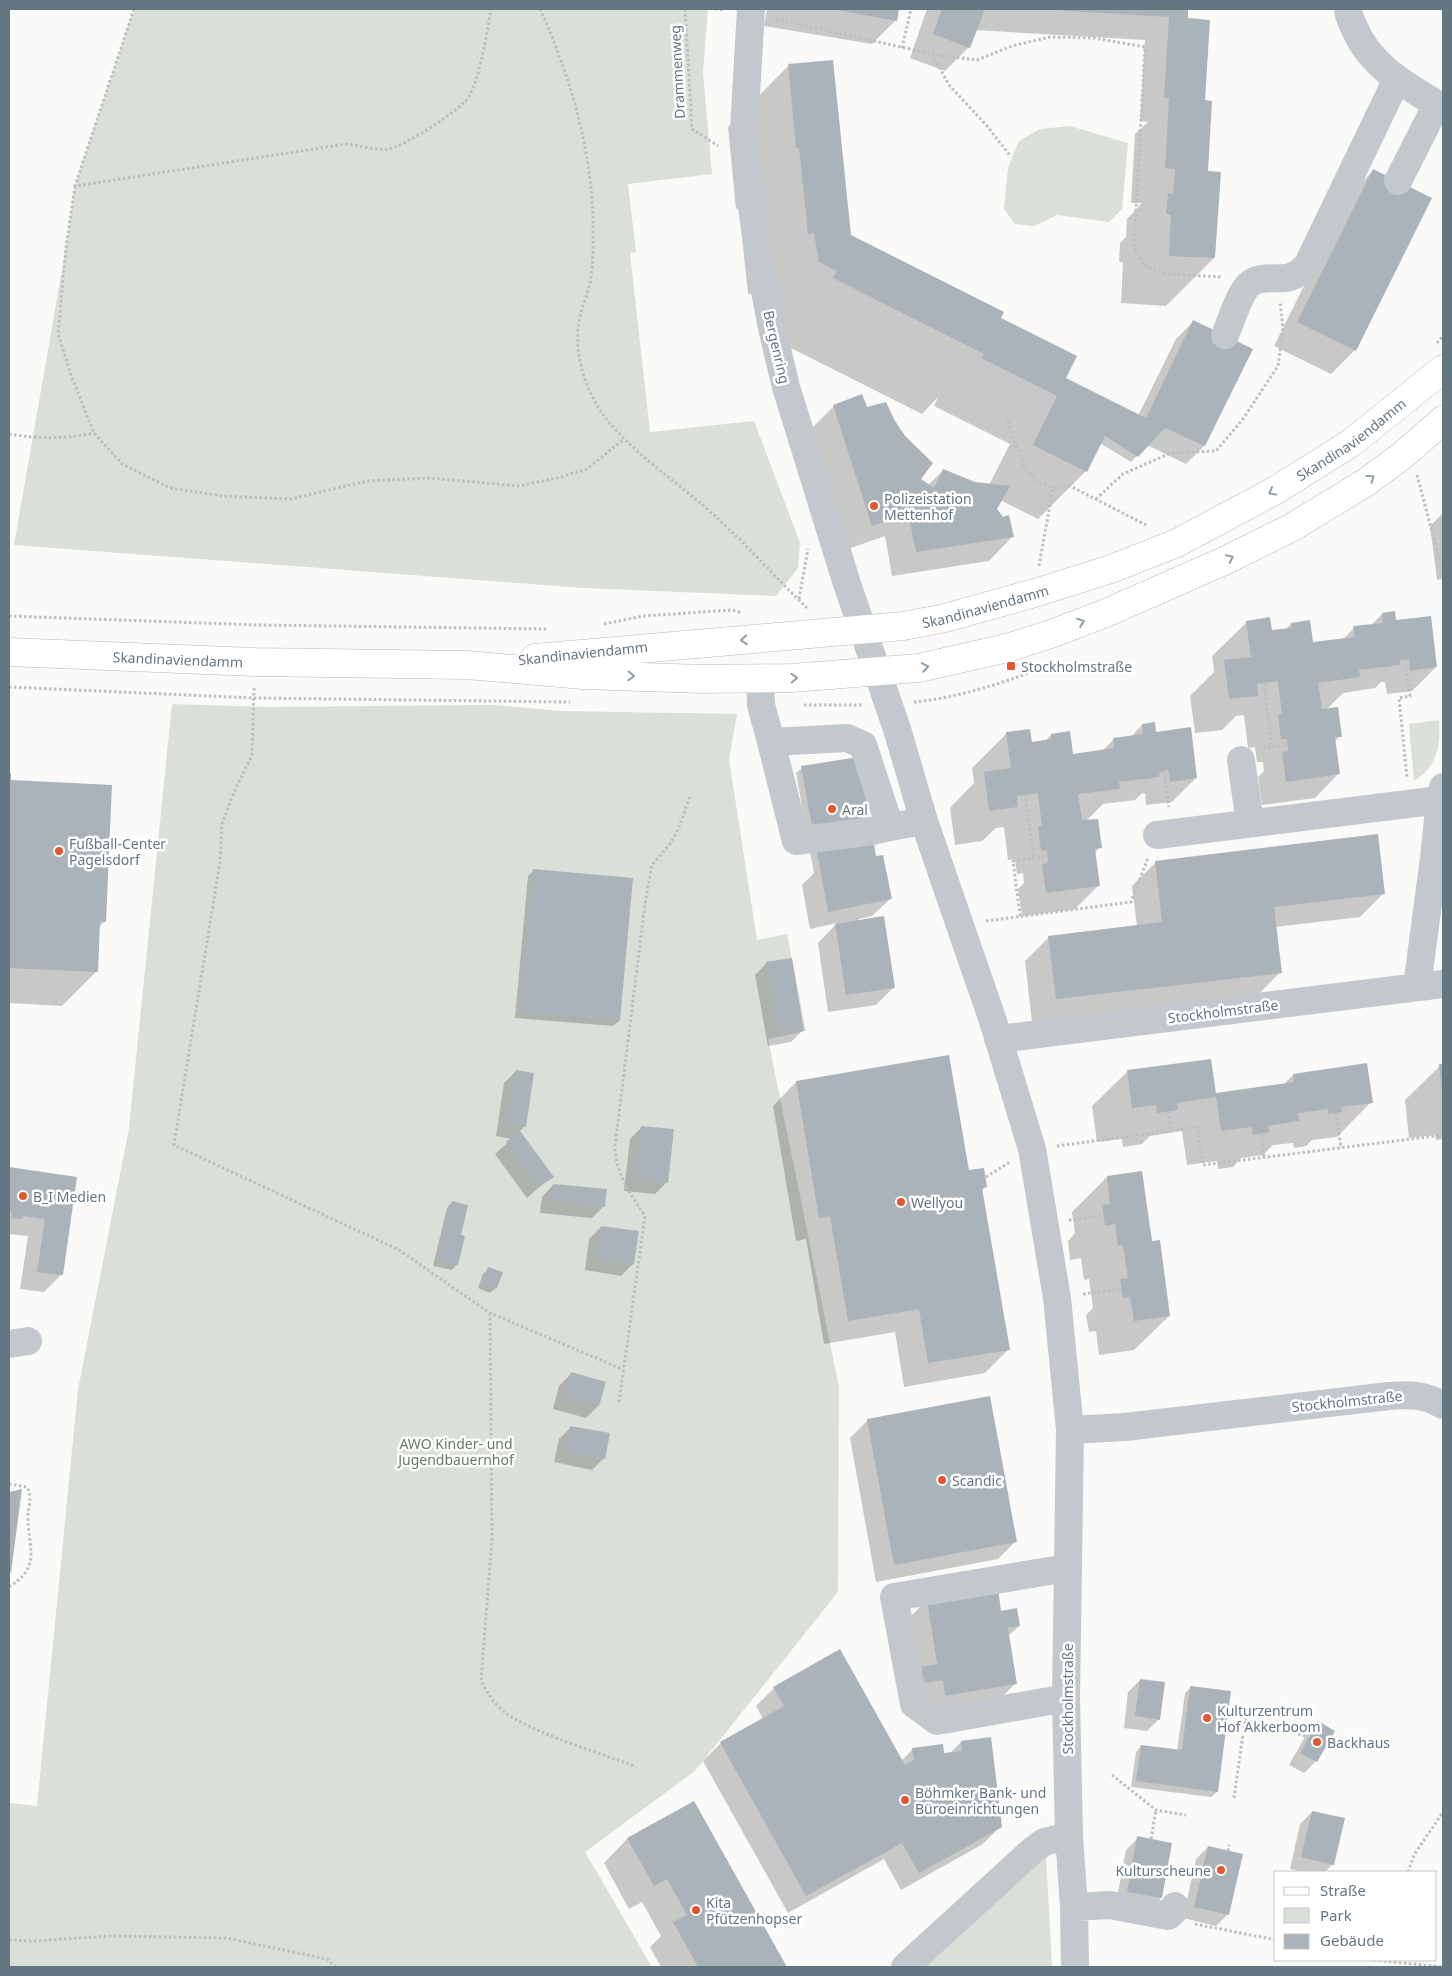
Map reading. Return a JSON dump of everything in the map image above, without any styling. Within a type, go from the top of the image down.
[{"type":"main road","name":"Skandinaviendamm","points":[[467,665],[658,646],[863,631],[945,618],[1019,598],[1111,569],[1177,543],[1276,490],[1351,443],[1395,410],[1438,359]]},
{"type":"main road","name":"Skandinaviendamm","points":[[9,652],[254,662],[467,665],[583,675],[702,679],[760,679],[877,673],[919,668],[1007,648],[1051,634],[1175,584],[1291,528],[1357,488],[1403,454],[1443,420]]},
{"type":"street","points":[[1348,9],[1358,37],[1370,56],[1382,68],[1441,110],[1404,184]]},
{"type":"street","name":"Bergenring","points":[[751,11],[744,129],[746,163],[760,265],[786,387],[877,673]]},
{"type":"street","points":[[1225,335],[1244,290],[1250,283],[1258,280],[1294,276],[1302,272],[1308,264],[1397,79]]},
{"type":"street","name":"Stockholmstraße","points":[[877,673],[897,729],[924,821],[998,1039],[1032,1149],[1057,1298],[1070,1430],[1066,1698],[1069,1836],[1074,1906],[1075,1967]]},
{"type":"street","points":[[760,679],[760,705],[796,841],[872,831],[924,821]]},
{"type":"street","points":[[771,742],[847,738],[863,745],[890,827]]},
{"type":"street","points":[[1241,760],[1250,823]]},
{"type":"street","name":"Stockholmstraße","points":[[998,1039],[1430,985],[1434,858],[1442,793],[1410,804],[1165,834]]},
{"type":"street","name":"Stockholmstraße","points":[[1070,1430],[1125,1427],[1389,1396],[1419,1395],[1432,1398],[1443,1405]]},
{"type":"street","points":[[1066,1698],[937,1721],[914,1704],[894,1597],[1067,1568]]},
{"type":"street","points":[[905,1967],[1033,1850],[1044,1842],[1069,1836]]},
{"type":"street","points":[[1074,1906],[1110,1906],[1172,1911]]},
{"type":"path","points":[[134,9],[75,186],[66,247],[58,334],[71,375],[94,433],[122,464],[170,488],[223,496],[290,499],[368,481],[429,478],[520,486],[587,469],[624,439]]},
{"type":"path","points":[[75,186],[346,144],[388,150],[418,136],[470,97],[485,44],[491,9]]},
{"type":"path","points":[[540,9],[561,57],[586,148],[593,220],[591,277],[577,330],[579,358],[594,400],[624,439],[716,517],[812,612],[803,613]]},
{"type":"path","name":"Drammenweg","points":[[685,9],[692,129],[746,163]]},
{"type":"path","points":[[715,9],[751,11],[902,48],[977,60],[1012,46],[1050,37],[1094,38],[1145,47],[1134,248],[1143,266],[1168,274],[1227,277],[1244,290]]},
{"type":"path","points":[[902,48],[911,9]]},
{"type":"path","points":[[932,54],[950,85],[988,127],[1011,157]]},
{"type":"path","points":[[1096,499],[1122,474],[1171,453],[1216,451],[1243,419],[1278,366],[1283,329],[1278,279]]},
{"type":"path","points":[[1438,359],[1443,336]]},
{"type":"path","points":[[1006,417],[1025,468],[1038,482],[1052,488],[1070,486],[1150,527]]},
{"type":"path","points":[[9,434],[33,438],[69,438],[94,433]]},
{"type":"path","points":[[1416,468],[1443,574]]},
{"type":"path","points":[[1047,568],[1038,571],[1052,488]]},
{"type":"path","points":[[798,600],[809,544],[827,519]]},
{"type":"path","points":[[598,625],[643,616],[732,610],[747,614]]},
{"type":"path","points":[[9,616],[269,625],[551,629]]},
{"type":"path","points":[[1405,659],[1410,696],[1399,698],[1410,804]]},
{"type":"path","points":[[254,662],[252,755],[235,790],[222,824],[220,862],[174,1145],[399,1250],[490,1313],[622,1369]]},
{"type":"path","points":[[1264,683],[1272,747]]},
{"type":"path","points":[[960,924],[1131,902],[1165,834],[1164,771]]},
{"type":"path","points":[[1025,794],[1034,858]]},
{"type":"path","points":[[619,1402],[622,1369],[645,1216],[628,1190],[615,1161],[615,1146],[645,904],[652,865],[669,845],[678,830],[690,796]]},
{"type":"path","points":[[1020,916],[1013,861],[1047,856]]},
{"type":"path","points":[[1168,1111],[1171,1131]]},
{"type":"path","points":[[1336,1113],[1341,1148]]},
{"type":"path","points":[[1032,1149],[1197,1127],[1202,1165],[1443,1135]]},
{"type":"path","points":[[1261,1134],[1264,1158]]},
{"type":"path","points":[[1044,1224],[1103,1216]]},
{"type":"path","points":[[1057,1298],[1122,1289]]},
{"type":"path","points":[[490,1313],[492,1539],[481,1680],[486,1694],[508,1715],[544,1732],[636,1767]]},
{"type":"path","points":[[9,1484],[27,1487],[30,1492],[28,1526],[32,1556],[28,1568],[23,1575],[9,1587]]},
{"type":"path","points":[[1234,1798],[1244,1707]]},
{"type":"path","points":[[1244,1720],[1306,1736]]},
{"type":"path","points":[[1112,1776],[1156,1810],[1186,1815]]},
{"type":"path","points":[[1150,1839],[1156,1810]]},
{"type":"path","points":[[1408,1871],[1414,1855],[1443,1812]]},
{"type":"path","points":[[1228,1845],[1228,1851]]},
{"type":"path","points":[[1192,1884],[1199,1885]]},
{"type":"path","points":[[1172,1911],[1194,1924],[1274,1940]]},
{"type":"path","points":[[9,1940],[34,1941],[110,1936],[226,1938],[327,1959],[336,1967]]},
{"type":"path","points":[[1385,1961],[1442,1967]]},
{"type":"green space","points":[[134,9],[708,9],[703,72],[712,174],[628,184],[636,252],[630,253],[650,432],[754,421],[800,543],[798,568],[776,596],[584,588],[14,545],[75,186]]},
{"type":"green space","points":[[1070,126],[1128,143],[1122,209],[1109,222],[1057,215],[1034,226],[1015,224],[1004,209],[1008,168],[1019,141],[1040,129]]},
{"type":"green space","name":"AWO Kinder- und Jugendbauernhof","points":[[172,704],[266,707],[492,705],[562,711],[737,714],[729,759],[757,940],[787,934],[806,1031],[768,1039],[839,1387],[838,1592],[695,1771],[585,1852],[652,1967],[9,1967],[9,1803],[37,1806],[78,1390],[129,1128]]},
{"type":"green space","points":[[1439,720],[1439,738],[1436,755],[1428,769],[1414,781],[1409,724]]},
{"type":"green space","points":[[1046,1855],[1052,1967],[921,1967]]},
{"type":"building","points":[[832,9],[899,9],[897,21]]},
{"type":"building","points":[[942,9],[985,9],[970,48],[933,34]]},
{"type":"building","points":[[1053,9],[1188,9],[1188,18],[1210,20],[1205,100],[1212,101],[1208,171],[1221,172],[1215,258],[1169,256],[1171,215],[1166,214],[1168,193],[1173,194],[1175,169],[1165,168],[1169,98],[1164,98],[1169,17]]},
{"type":"building","points":[[833,60],[851,235],[1004,312],[1001,318],[1077,356],[1066,378],[1146,418],[1193,320],[1253,349],[1205,446],[1165,428],[1138,457],[1105,436],[1087,472],[1033,445],[1057,396],[981,358],[984,354],[833,278],[837,271],[819,262],[814,233],[808,234],[799,148],[796,148],[788,64]]},
{"type":"building","points":[[1373,169],[1432,198],[1356,351],[1297,322]]},
{"type":"building","points":[[862,394],[867,407],[886,402],[905,436],[933,463],[921,479],[934,488],[943,469],[975,482],[1010,486],[997,509],[1003,517],[1009,515],[1014,537],[916,552],[908,513],[872,526],[833,405]]},
{"type":"building","points":[[1395,611],[1396,620],[1431,616],[1437,667],[1410,671],[1409,659],[1400,660],[1400,665],[1359,670],[1360,677],[1318,683],[1322,709],[1338,707],[1342,737],[1335,737],[1340,774],[1286,782],[1282,752],[1288,751],[1287,739],[1281,739],[1278,715],[1282,714],[1278,681],[1257,684],[1258,696],[1229,699],[1224,660],[1251,657],[1246,621],[1270,617],[1272,630],[1291,628],[1291,623],[1310,620],[1313,642],[1355,637],[1353,626],[1383,623],[1382,613]]},
{"type":"building","points":[[1155,722],[1156,732],[1191,727],[1197,778],[1170,782],[1168,770],[1159,772],[1160,777],[1119,782],[1120,789],[1078,794],[1082,820],[1098,819],[1102,848],[1095,849],[1100,886],[1046,893],[1042,864],[1048,863],[1047,850],[1041,851],[1038,826],[1042,826],[1038,793],[1017,796],[1018,807],[989,811],[984,772],[1011,768],[1006,732],[1030,729],[1032,742],[1051,739],[1051,734],[1070,731],[1073,754],[1114,748],[1113,738],[1143,734],[1142,724]]},
{"type":"building","points":[[859,757],[876,856],[883,855],[892,899],[828,912],[801,766]]},
{"type":"building","name":"Fußball-Center Pagelsdorf","points":[[9,773],[11,773],[11,780],[112,785],[106,922],[100,922],[98,972],[9,968]]},
{"type":"building","points":[[1378,834],[1385,894],[1274,907],[1282,973],[1056,999],[1048,936],[1162,922],[1155,861]]},
{"type":"building","points":[[533,869],[633,878],[620,1021],[520,1012]]},
{"type":"building","points":[[884,916],[895,988],[846,995],[835,924]]},
{"type":"building","points":[[792,958],[804,1031],[779,1035],[766,962]]},
{"type":"building","name":"Wellyou","points":[[949,1055],[969,1170],[984,1168],[987,1187],[982,1188],[1010,1350],[928,1363],[919,1309],[848,1321],[830,1216],[819,1218],[796,1081]]},
{"type":"building","points":[[1211,1059],[1216,1093],[1294,1082],[1293,1074],[1367,1063],[1373,1103],[1341,1107],[1342,1112],[1328,1114],[1328,1109],[1298,1113],[1299,1121],[1268,1126],[1269,1132],[1253,1135],[1252,1127],[1221,1131],[1216,1097],[1177,1103],[1178,1110],[1157,1113],[1156,1105],[1132,1108],[1127,1070]]},
{"type":"building","points":[[1439,1064],[1443,1064],[1443,1090],[1442,1090]]},
{"type":"building","points":[[516,1070],[534,1073],[526,1127],[507,1125]]},
{"type":"building","points":[[641,1126],[674,1129],[668,1183],[635,1179]]},
{"type":"building","points":[[520,1131],[554,1177],[539,1187],[506,1142]]},
{"type":"building","points":[[9,1167],[77,1177],[63,1275],[37,1272],[45,1219],[23,1216],[22,1219],[11,1218],[12,1212],[9,1211]]},
{"type":"building","points":[[1142,1171],[1152,1241],[1160,1240],[1170,1316],[1134,1321],[1130,1297],[1123,1298],[1120,1279],[1128,1278],[1123,1245],[1118,1246],[1115,1224],[1105,1226],[1102,1205],[1110,1204],[1107,1176]]},
{"type":"building","points":[[553,1184],[607,1189],[605,1207],[551,1201]]},
{"type":"building","points":[[452,1201],[468,1205],[461,1235],[465,1236],[458,1265],[438,1260]]},
{"type":"building","points":[[601,1226],[639,1231],[634,1264],[596,1259]]},
{"type":"building","points":[[488,1267],[503,1272],[497,1288],[482,1283]]},
{"type":"building","points":[[571,1372],[606,1382],[599,1406],[564,1397]]},
{"type":"building","name":"Scandic","points":[[990,1396],[1017,1542],[894,1565],[867,1419]]},
{"type":"building","points":[[570,1426],[610,1433],[605,1459],[565,1451]]},
{"type":"building","points":[[22,1489],[11,1573],[9,1572],[9,1492]]},
{"type":"building","points":[[998,1588],[1001,1611],[1017,1608],[1020,1626],[1008,1628],[1017,1684],[945,1696],[943,1680],[923,1683],[920,1667],[937,1664],[927,1599]]},
{"type":"building","points":[[840,1649],[905,1765],[914,1760],[912,1748],[943,1744],[944,1753],[962,1751],[961,1741],[991,1737],[1002,1827],[919,1873],[902,1843],[806,1896],[720,1742],[784,1706],[773,1687]]},
{"type":"building","points":[[1140,1679],[1165,1682],[1160,1720],[1135,1716]]},
{"type":"building","name":"Kulturzentrum Hof Akkerboom","points":[[1190,1686],[1231,1691],[1218,1792],[1136,1781],[1141,1745],[1182,1750]]},
{"type":"building","name":"Backhaus","points":[[1318,1721],[1335,1731],[1317,1762],[1300,1753]]},
{"type":"building","points":[[694,1801],[787,1967],[698,1967],[673,1922],[687,1915],[667,1879],[654,1886],[627,1838]]},
{"type":"building","points":[[1312,1811],[1345,1818],[1334,1865],[1301,1857]]},
{"type":"building","points":[[1137,1836],[1172,1843],[1162,1898],[1127,1892]]},
{"type":"building","name":"Kulturscheune","points":[[1208,1846],[1243,1854],[1229,1915],[1194,1907]]},
{"type":"place","name":"Polizeistation Mettenhof","points":[[874,506]]},
{"type":"place","name":"Stockholmstraße","points":[[1011,666]]},
{"type":"place","name":"Aral","points":[[832,809]]},
{"type":"place","name":"Fußball-Center Pagelsdorf","points":[[59,851]]},
{"type":"place","name":"B_I Medien","points":[[23,1196]]},
{"type":"place","name":"Wellyou","points":[[901,1202]]},
{"type":"place","name":"Scandic","points":[[942,1480]]},
{"type":"place","name":"Kulturzentrum Hof Akkerboom","points":[[1207,1718]]},
{"type":"place","name":"Backhaus","points":[[1317,1742]]},
{"type":"place","name":"Böhmker Bank- und Büroeinrichtungen","points":[[905,1800]]},
{"type":"place","name":"Kulturscheune","points":[[1221,1870]]},
{"type":"place","name":"Kita Pfützenhopser","points":[[696,1910]]}]
